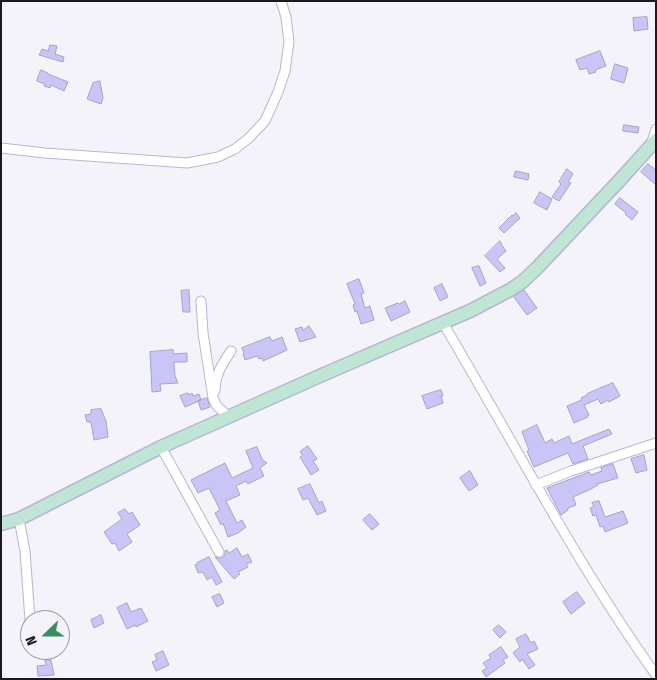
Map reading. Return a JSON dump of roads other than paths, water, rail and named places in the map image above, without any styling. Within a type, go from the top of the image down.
[{"type":"street","points":[[1,148],[54,154],[187,163],[218,157],[235,149],[249,138],[265,121],[285,71],[289,42],[286,17],[281,1]]},
{"type":"street","points":[[1,524],[19,518],[161,447],[228,416],[443,323],[492,300],[522,282],[566,238],[653,143],[656,130]]},
{"type":"street","points":[[201,301],[203,333],[213,398],[217,406],[228,416]]},
{"type":"street","points":[[443,323],[560,527],[632,642],[656,675]]},
{"type":"street","points":[[217,406],[215,397],[217,377],[221,365],[232,351]]},
{"type":"street","points":[[536,485],[579,468],[656,443]]},
{"type":"street","points":[[161,447],[219,552]]},
{"type":"street","points":[[19,518],[25,551],[29,610]]}]
